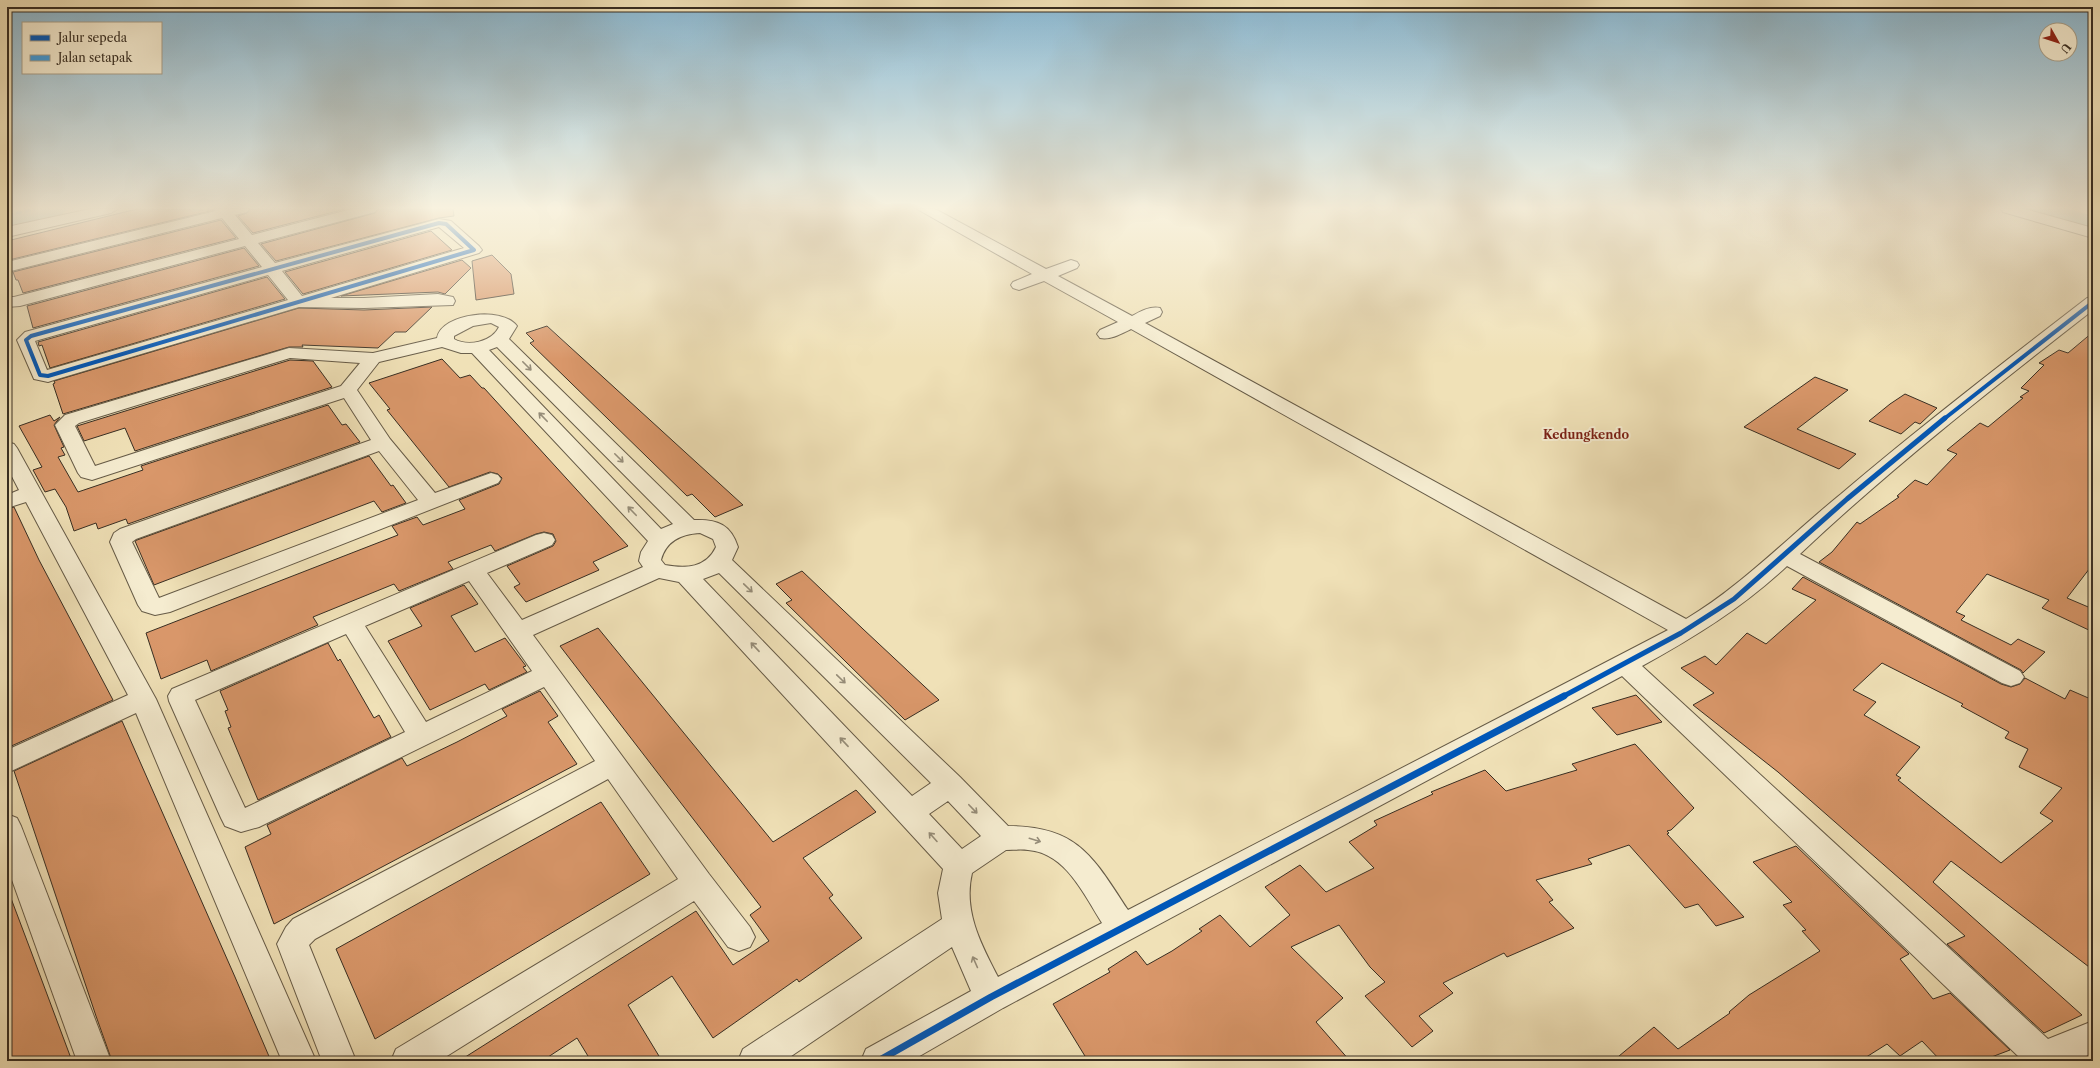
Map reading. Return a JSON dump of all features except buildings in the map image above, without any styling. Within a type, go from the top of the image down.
[{"type":"street","points":[[7,267],[39,259]]},
{"type":"street","points":[[7,302],[14,302],[179,259]]},
{"type":"street","points":[[264,259],[299,302]]},
{"type":"street","points":[[310,259],[31,336],[26,340],[40,375],[48,376],[448,259]]},
{"type":"street","points":[[1015,259],[1687,630]]},
{"type":"street","points":[[1019,285],[1071,265]]},
{"type":"street","points":[[362,284],[364,303]]},
{"type":"street","points":[[299,302],[364,303],[438,299],[463,307],[491,318],[502,321],[508,326],[507,332],[499,339],[476,347],[450,346],[450,334],[444,309],[463,307]]},
{"type":"street","points":[[878,1061],[991,997],[1123,929],[1687,630],[1732,600],[1763,576],[1846,499],[1992,380],[2093,302]]},
{"type":"street","points":[[373,358],[348,390],[92,474],[88,473],[65,425],[72,419],[289,353],[373,358],[450,334],[463,307]]},
{"type":"street","points":[[1106,334],[1154,312]]},
{"type":"street","points":[[499,339],[689,527]]},
{"type":"street","points":[[476,347],[659,540]]},
{"type":"street","points":[[348,390],[383,443],[431,502]]},
{"type":"street","points":[[383,443],[128,534],[122,538],[121,542],[150,605],[155,607],[162,606],[491,479]]},
{"type":"street","points":[[7,448],[19,498],[142,699],[299,1061]]},
{"type":"street","points":[[689,527],[709,528],[723,535],[728,547],[720,561],[705,570],[686,575],[670,575],[657,570],[650,561],[651,550],[659,540],[673,532],[689,527]]},
{"type":"street","points":[[544,540],[181,696],[235,818],[241,820],[249,819],[547,675]]},
{"type":"street","points":[[1784,555],[2011,677]]},
{"type":"street","points":[[720,561],[950,785],[1001,838]]},
{"type":"street","points":[[473,570],[547,675],[739,937]]},
{"type":"street","points":[[518,632],[657,570]]},
{"type":"street","points":[[686,575],[910,812],[959,866]]},
{"type":"street","points":[[351,622],[421,736]]},
{"type":"street","points":[[1625,664],[2038,1059],[2093,1037]]},
{"type":"street","points":[[7,762],[142,699]]},
{"type":"street","points":[[339,1061],[293,944],[304,929],[613,764]]},
{"type":"street","points":[[910,812],[950,785]]},
{"type":"street","points":[[7,826],[94,1061]]},
{"type":"street","points":[[991,997],[973,959],[960,924],[953,894],[959,866],[1001,838],[1029,838],[1064,850],[1085,870],[1123,929]]},
{"type":"street","points":[[408,1061],[698,883]]},
{"type":"street","points":[[755,1061],[960,924]]},
{"type":"cycle path","points":[[310,259],[31,336],[26,340],[40,375],[48,376],[444,259]]},
{"type":"cycle path","points":[[878,1061],[991,997],[1625,664],[1708,617],[1749,587],[1833,511],[1907,449],[2093,302]]},
{"type":"district","name":"Kedungkendo","points":[[1586,434]]}]
